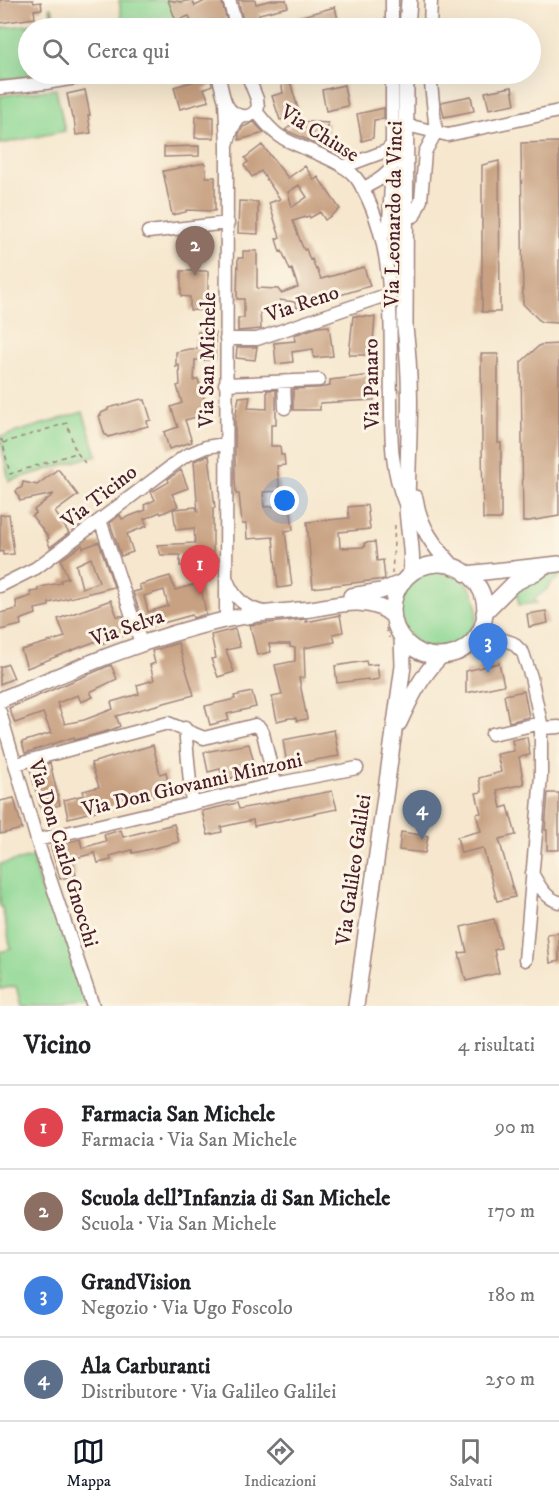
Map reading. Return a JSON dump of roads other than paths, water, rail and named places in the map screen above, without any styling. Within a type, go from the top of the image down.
[{"type":"main road","points":[[408,18],[409,0]]},
{"type":"main road","points":[[414,0],[415,18]]},
{"type":"main road","name":"Via Leonardo da Vinci","points":[[390,621],[401,578],[412,549],[407,507],[414,216],[407,84]]},
{"type":"main road","name":"Via Leonardo da Vinci","points":[[409,355],[405,328],[410,132],[414,84]]},
{"type":"main road","name":"Via Leonardo da Vinci","points":[[410,450],[417,509],[422,526],[433,544],[479,588],[483,600],[483,619]]},
{"type":"main road","name":"Via Selva","points":[[269,612],[299,603],[381,591],[401,578],[429,566],[442,565],[460,570]]},
{"type":"main road","points":[[460,570],[553,565]]},
{"type":"main road","points":[[390,621],[396,639],[443,660],[475,644],[483,619],[513,584],[553,565]]},
{"type":"main road","name":"Via Selva","points":[[0,700],[99,658],[141,643],[226,620],[269,612],[366,603],[381,607],[390,621]]},
{"type":"main road","name":"Via Galileo Galilei","points":[[356,1006],[402,666],[396,639]]},
{"type":"main road","name":"Via Galileo Galilei","points":[[392,740],[412,694],[428,670],[443,660]]},
{"type":"street","points":[[229,0],[234,18]]},
{"type":"street","points":[[392,0],[392,18]]},
{"type":"street","points":[[430,18],[431,0]]},
{"type":"street","points":[[0,88],[37,84]]},
{"type":"street","name":"Via San Michele","points":[[221,84],[225,98],[228,145],[225,384],[226,620]]},
{"type":"street","points":[[225,98],[230,111],[243,116],[256,111],[258,103],[251,84]]},
{"type":"street","points":[[343,167],[386,151],[392,145],[392,84]]},
{"type":"street","points":[[414,216],[421,200],[425,152],[436,132],[431,84]]},
{"type":"street","name":"Via Chiuse","points":[[256,111],[281,137],[343,167],[354,175],[362,188]]},
{"type":"street","points":[[362,188],[380,181],[391,170],[410,132],[436,132],[448,135],[559,111]]},
{"type":"street","name":"Via San Michele","points":[[228,145],[232,128],[243,116]]},
{"type":"street","points":[[382,237],[389,223],[392,183]]},
{"type":"street","name":"Via Panaro","points":[[362,188],[382,237],[386,255],[392,457],[398,484],[407,507]]},
{"type":"street","points":[[148,232],[228,224]]},
{"type":"street","name":"Via Reno","points":[[226,339],[257,339],[388,294]]},
{"type":"street","points":[[225,384],[319,380]]},
{"type":"street","points":[[284,382],[285,408]]},
{"type":"street","name":"Via Ticino","points":[[0,586],[36,568],[185,456],[206,447],[225,444]]},
{"type":"street","points":[[100,520],[141,643]]},
{"type":"street","name":"Via San Michele","points":[[226,576],[239,600],[246,606],[269,612]]},
{"type":"street","points":[[483,619],[492,636]]},
{"type":"street","points":[[475,644],[492,636],[513,643],[523,653],[541,726],[542,776],[525,960]]},
{"type":"street","name":"Via Don Carlo Gnocchi","points":[[0,712],[37,840],[93,1006]]},
{"type":"street","points":[[16,764],[168,723],[185,728],[204,738],[252,725],[260,728],[264,737],[275,784]]},
{"type":"street","points":[[492,734],[541,726],[559,727]]},
{"type":"street","points":[[185,728],[192,804]]},
{"type":"street","name":"Via Don Giovanni Minzoni","points":[[37,840],[275,784],[357,768]]},
{"type":"street","points":[[532,873],[545,893],[559,902]]},
{"type":"place","name":"Scuola dell'Infanzia di San Michele","points":[[195,276]]},
{"type":"place","name":"Farmacia San Michele","points":[[200,595]]},
{"type":"place","name":"GrandVision","points":[[488,673]]},
{"type":"place","name":"Ala Carburanti","points":[[422,840]]}]
